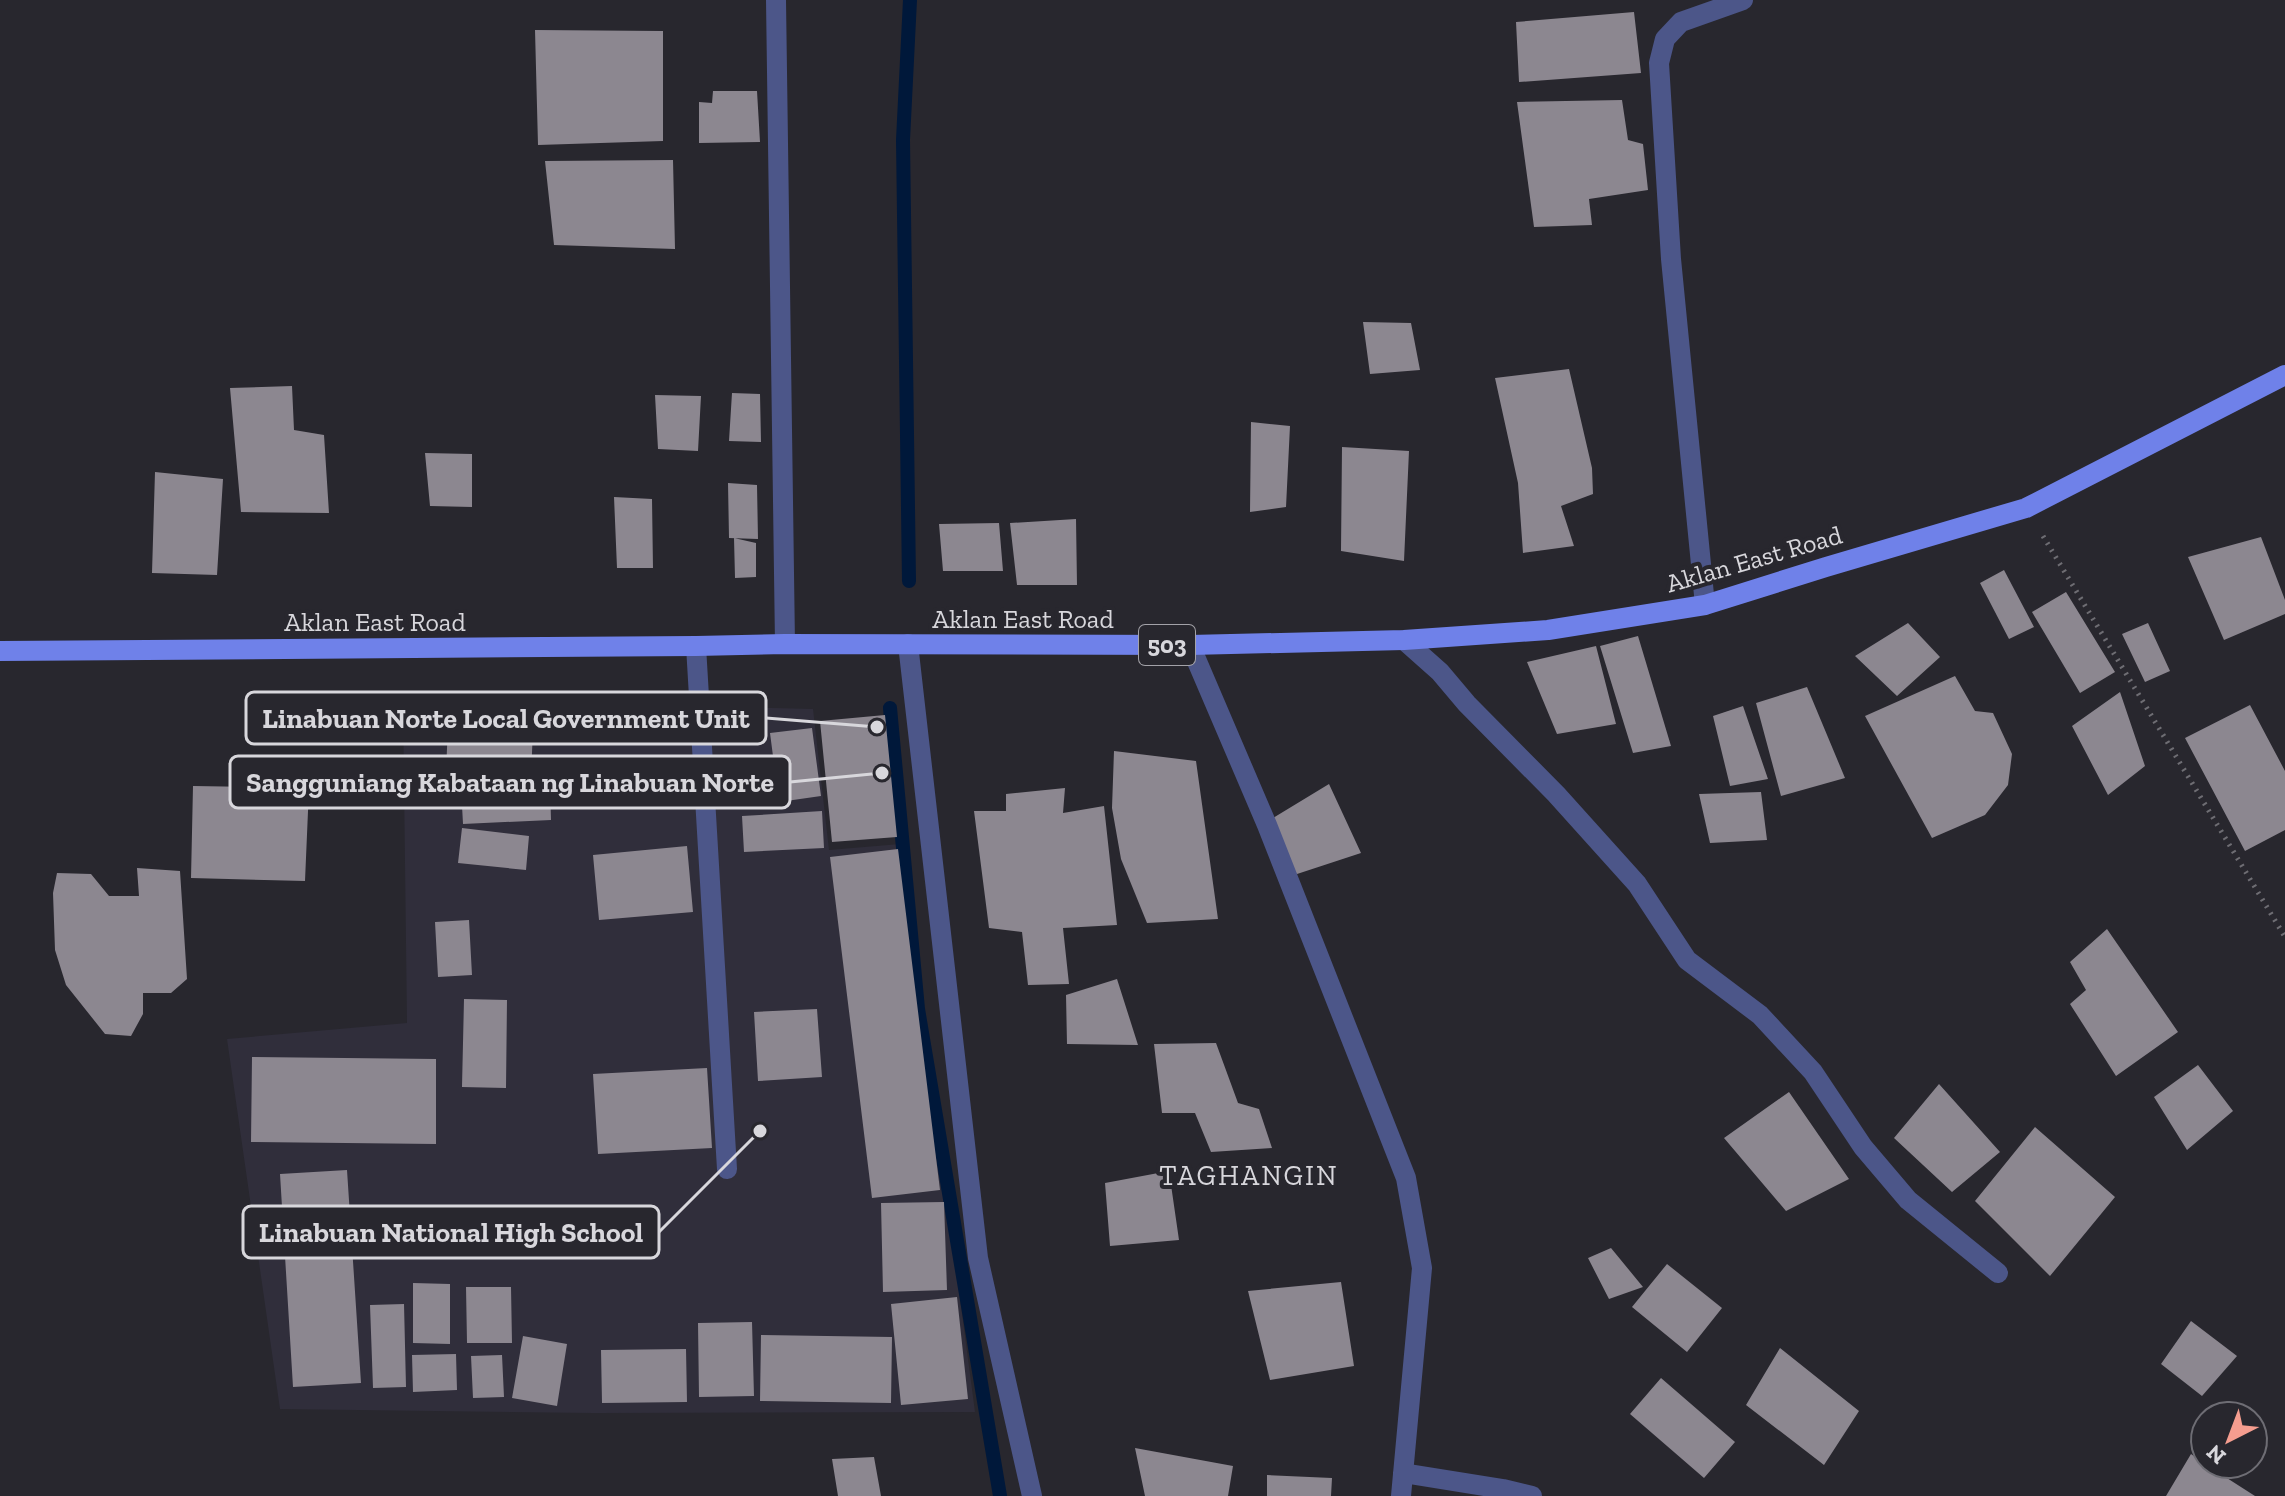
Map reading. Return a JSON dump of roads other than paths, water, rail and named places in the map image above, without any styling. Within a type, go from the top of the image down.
[{"type":"main road","name":"Aklan East Road","points":[[0,651],[785,644],[1190,645],[1404,640],[1548,630],[1705,605],[2026,508],[2285,375]]},
{"type":"street","points":[[776,0],[785,644]]},
{"type":"street","points":[[1705,605],[1671,259],[1659,63],[1665,39],[1681,22],[1743,0]]},
{"type":"street","points":[[1404,640],[1440,672],[1637,884],[1687,960],[1760,1015],[1813,1072],[1863,1147],[1908,1200],[1998,1273]]},
{"type":"street","points":[[908,644],[978,1258],[1032,1496]]},
{"type":"street","points":[[1190,645],[1267,825],[1406,1178],[1422,1268],[1401,1496]]},
{"type":"street","points":[[696,646],[727,1169]]},
{"type":"street","points":[[1403,1473],[1532,1496]]},
{"type":"waterway","points":[[909,581],[903,140],[910,0]]},
{"type":"waterway","points":[[890,708],[918,1009],[1000,1496]]},
{"type":"place","name":"Linabuan Norte Local Government Unit","points":[[877,727]]},
{"type":"place","name":"Sangguniang Kabataan ng Linabuan Norte","points":[[882,773]]},
{"type":"place","name":"Linabuan National High School","points":[[760,1131]]},
{"type":"district","name":"TAGHANGIN","points":[[1249,1175]]}]
